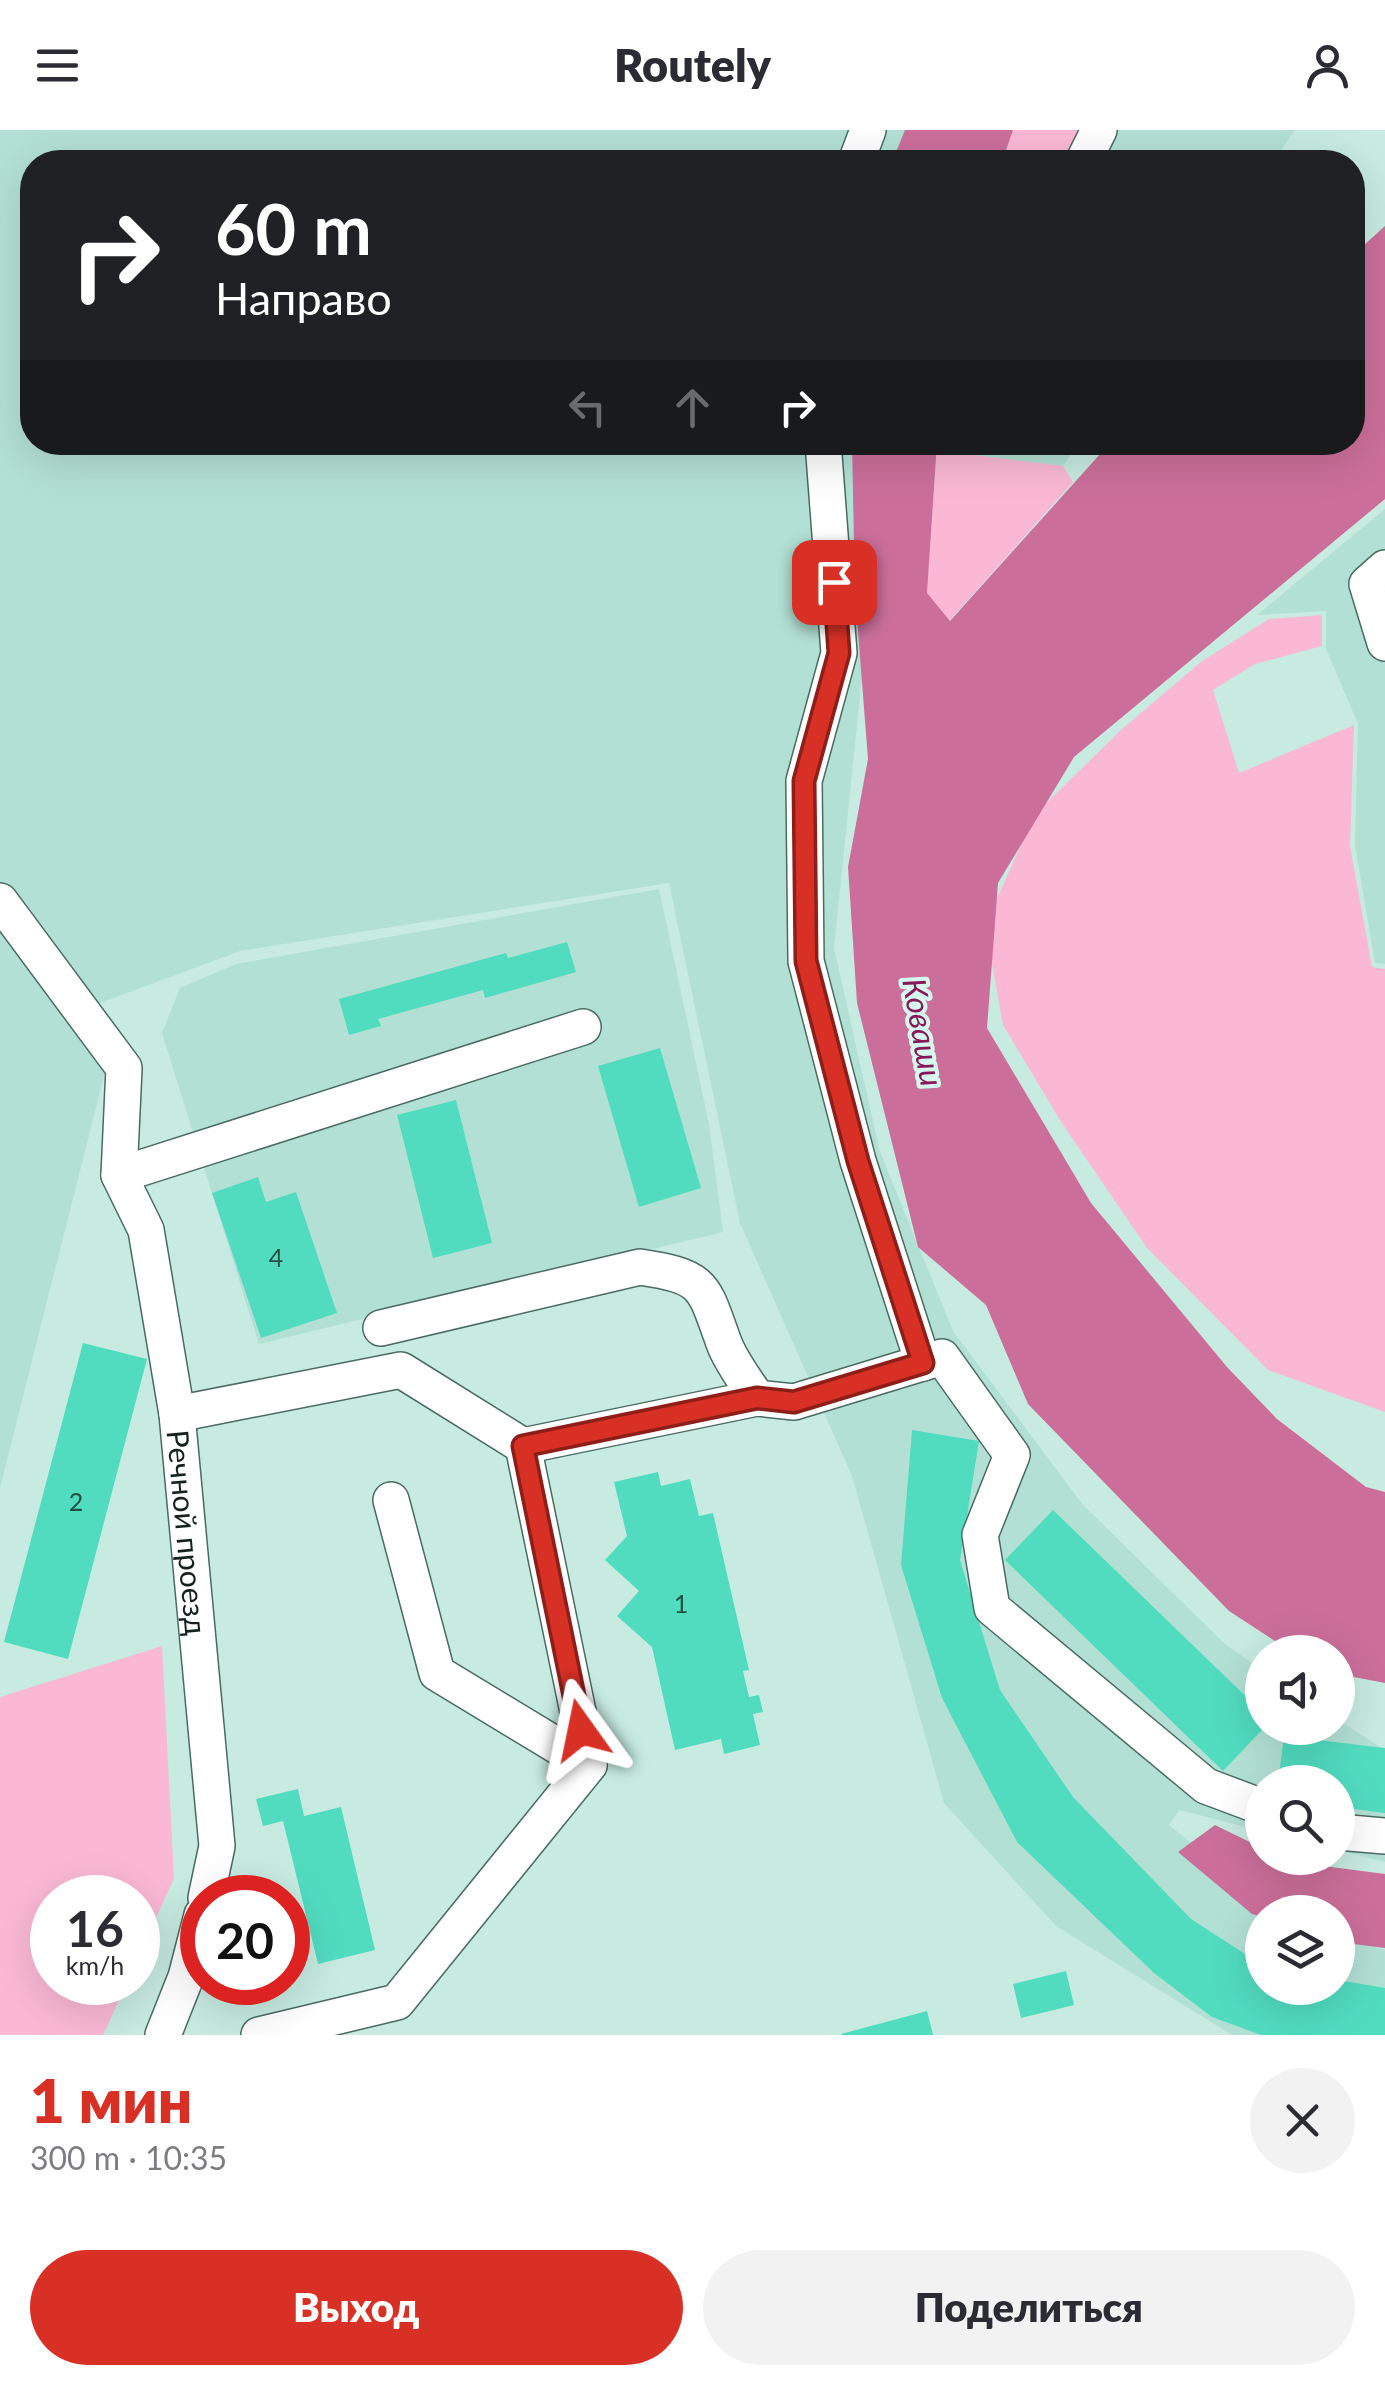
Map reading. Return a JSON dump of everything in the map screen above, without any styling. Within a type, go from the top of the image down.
[{"type":"street","points":[[824,455],[839,653],[804,781],[806,961],[858,1161],[923,1363]]},
{"type":"street","points":[[1385,568],[1367,584],[1385,643]]},
{"type":"street","points":[[0,901],[124,1068],[119,1175],[583,1028]]},
{"type":"street","name":"Речной проезд","points":[[119,1175],[146,1230],[177,1414],[217,1846],[211,1875]]},
{"type":"street","points":[[381,1328],[640,1267],[682,1274],[713,1302],[725,1347],[757,1398]]},
{"type":"street","points":[[177,1414],[401,1370],[523,1446],[757,1398],[794,1402],[942,1357],[1012,1455],[980,1535],[992,1608],[1206,1786],[1245,1801]]},
{"type":"street","points":[[523,1446],[589,1765]]},
{"type":"street","points":[[391,1500],[437,1672],[589,1765]]},
{"type":"street","points":[[259,2035],[397,2002],[589,1765]]},
{"type":"street","points":[[1355,1833],[1385,1836]]},
{"type":"street","points":[[163,2035],[180,1982]]},
{"type":"shaded area","points":[[0,130],[958,130],[952,150],[20,150],[20,455],[885,455],[834,948],[880,1152],[953,1331],[1083,1505],[1225,1644],[1245,1658],[1245,1745],[1355,1745],[1355,1731],[1385,1750],[1385,1862],[1355,1854],[1355,1765],[1245,1765],[1245,1827],[1179,1810],[1169,1825],[1256,1895],[1245,1895],[1245,2005],[1355,2005],[1355,1940],[1385,1950],[1385,2035],[1232,2035],[1056,1926],[944,1803],[852,1476],[740,1223],[669,883],[240,951],[92,1006],[0,888]]},
{"type":"shaded area","points":[[1013,130],[1101,130],[1090,150],[1006,150]]},
{"type":"shaded area","points":[[1060,130],[1295,130],[1281,150],[1052,150]]},
{"type":"shaded area","points":[[936,455],[974,455],[1063,466],[1073,482],[949,621],[927,593]]},
{"type":"shaded area","points":[[974,455],[1071,455],[1063,466]]},
{"type":"shaded area","points":[[1385,509],[1385,964],[1375,963],[1355,845],[1358,724],[1326,649],[1326,611],[1257,615]]},
{"type":"shaded area","points":[[1322,615],[1322,646],[1255,664],[1213,690],[1239,773],[1354,725],[1350,846],[1372,967],[1385,969],[1385,1412],[1268,1370],[1147,1248],[1061,1122],[1003,1025],[985,925],[1035,814],[1122,729],[1202,661],[1269,619]]},
{"type":"shaded area","points":[[659,889],[709,1124],[723,1232],[259,1344],[162,1033],[180,988],[236,964]]},
{"type":"shaded area","points":[[0,923],[107,1064],[0,1488]]},
{"type":"shaded area","points":[[162,1646],[174,1878],[160,1909],[160,1875],[30,1875],[30,2005],[117,2005],[103,2035],[0,2035],[0,1697]]},
{"type":"water","points":[[905,130],[1013,130],[1006,150],[897,150]]},
{"type":"water","name":"Коваши","points":[[1385,226],[1385,499],[1074,757],[998,883],[987,1028],[1091,1203],[1227,1367],[1277,1419],[1366,1487],[1385,1492],[1385,1683],[1355,1677],[1355,1635],[1266,1635],[1229,1611],[1028,1404],[986,1305],[918,1247],[857,1003],[848,867],[868,759],[855,593],[852,455],[936,455],[927,593],[950,621],[1099,455],[1365,455],[1365,244]]},
{"type":"water","points":[[1215,1825],[1245,1840],[1245,1875],[1355,1875],[1355,1870],[1385,1874],[1385,1948],[1355,1944],[1355,1895],[1245,1895],[1245,1908],[1178,1852]]},
{"type":"building","points":[[567,942],[576,972],[485,998],[483,990],[378,1019],[381,1026],[349,1035],[339,999],[506,953],[508,958]]},
{"type":"building","points":[[660,1048],[701,1188],[639,1207],[598,1066]]},
{"type":"building","points":[[456,1100],[492,1243],[433,1258],[397,1115]]},
{"type":"building","points":[[258,1177],[266,1202],[296,1192],[337,1313],[261,1338],[212,1193]]},
{"type":"building","points":[[83,1343],[147,1359],[68,1659],[4,1642]]},
{"type":"building","points":[[912,1430],[979,1441],[960,1560],[1000,1690],[1073,1797],[1191,1919],[1245,1954],[1245,2005],[1355,2005],[1355,1983],[1385,1988],[1385,2035],[1261,2035],[1212,2017],[1154,1973],[1017,1842],[942,1698],[901,1565]]},
{"type":"building","points":[[658,1472],[661,1486],[690,1479],[699,1516],[713,1513],[749,1670],[743,1671],[749,1697],[759,1695],[763,1712],[753,1714],[760,1745],[724,1754],[721,1739],[675,1750],[652,1647],[617,1616],[639,1591],[605,1560],[627,1536],[614,1482]]},
{"type":"building","points":[[1053,1510],[1245,1696],[1248,1745],[1223,1771],[1005,1560]]},
{"type":"building","points":[[1283,1745],[1385,1748],[1385,1813],[1355,1809],[1355,1765],[1280,1765]]},
{"type":"building","points":[[298,1789],[304,1816],[341,1807],[375,1950],[318,1964],[310,1931],[310,1875],[296,1875],[283,1821],[263,1826],[256,1799]]},
{"type":"building","points":[[1066,1971],[1074,2005],[1021,2018],[1013,1984]]},
{"type":"building","points":[[927,2011],[933,2035],[841,2034]]},
{"type":"route","points":[[581,1730],[523,1446],[757,1398],[794,1402],[923,1363],[858,1161],[806,961],[804,781],[839,653],[834,582]]}]
